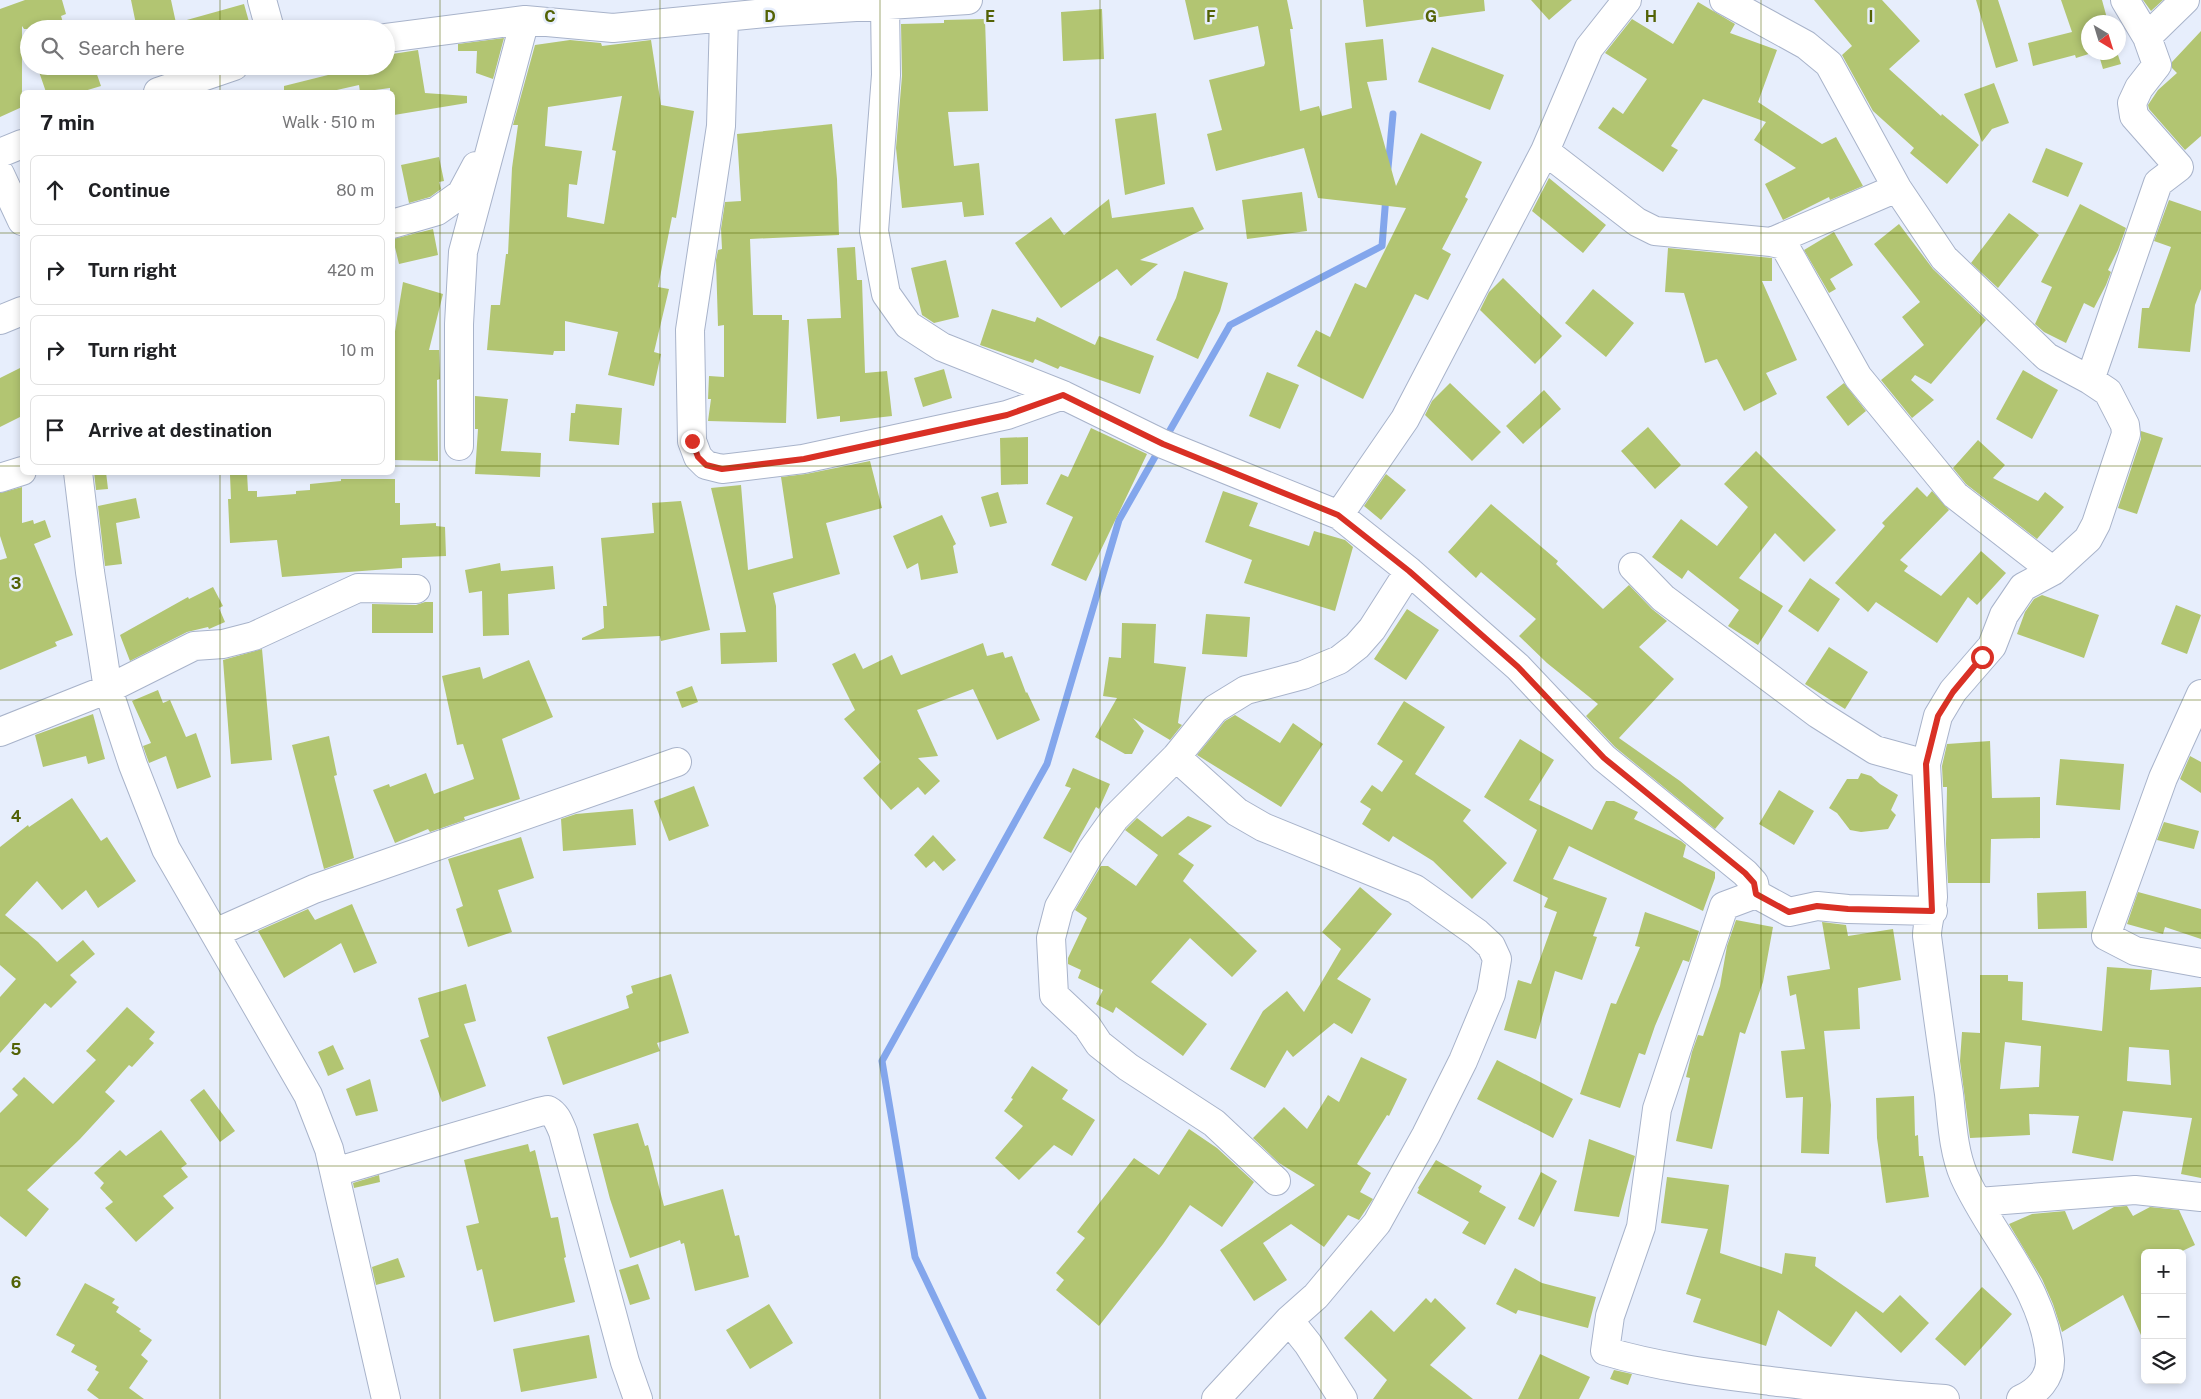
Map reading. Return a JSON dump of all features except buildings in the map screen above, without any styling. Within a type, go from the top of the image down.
[{"type":"street","points":[[262,0],[268,20]]},
{"type":"street","points":[[395,37],[525,20],[613,28],[724,17],[777,6],[885,5],[968,0]]},
{"type":"street","points":[[1338,515],[1405,419],[1545,150],[1589,48],[1627,0]]},
{"type":"street","points":[[1724,0],[1806,45],[1829,64],[1897,188],[1944,258],[2047,357],[2108,392],[2125,425],[2126,434],[2096,524],[2088,538],[2054,571],[2023,587],[2004,615],[1992,646],[1953,692],[1938,716],[1926,764],[1932,911],[1927,924],[1927,936],[1955,1138],[1963,1174],[2019,1268],[2036,1305],[2050,1360],[2049,1372],[2042,1384],[2029,1396],[2021,1399]]},
{"type":"street","points":[[2090,380],[2158,183],[2190,167],[2134,116],[2132,103],[2139,88],[2157,65],[2147,37],[2125,0]]},
{"type":"street","points":[[2147,37],[2185,0]]},
{"type":"street","points":[[885,5],[886,75],[874,231],[886,294],[908,325],[942,347],[1063,395],[1163,444],[1338,515],[1409,571],[1518,667],[1604,758],[1745,873],[1754,883],[1756,894]]},
{"type":"street","points":[[724,17],[721,126],[690,330],[692,441],[698,457],[706,465],[722,469],[804,459],[1007,415],[1063,395]]},
{"type":"street","points":[[459,446],[459,324],[463,252],[525,20]]},
{"type":"street","points":[[164,90],[208,75]]},
{"type":"street","points":[[395,223],[436,211],[461,194],[495,130]]},
{"type":"street","points":[[0,153],[20,145]]},
{"type":"street","points":[[1545,150],[1637,222],[1655,231],[1771,242],[1784,245],[1858,377],[1955,494],[2054,571]]},
{"type":"street","points":[[0,174],[20,217]]},
{"type":"street","points":[[1771,242],[1897,188]]},
{"type":"street","points":[[0,320],[20,312]]},
{"type":"street","points":[[0,478],[20,472]]},
{"type":"street","points":[[78,475],[90,572],[108,689],[132,765],[166,849],[308,1095],[329,1149],[335,1172],[386,1399]]},
{"type":"street","points":[[1633,566],[1663,598],[1818,714],[1875,750],[1926,764]]},
{"type":"street","points":[[1276,1181],[1214,1124],[1099,1044],[1087,1026],[1054,995],[1051,938],[1059,907],[1092,850],[1115,818],[1176,757],[1215,710],[1232,697],[1246,690],[1312,671],[1339,660],[1357,646],[1372,629],[1409,571]]},
{"type":"street","points":[[0,732],[108,689],[194,646],[223,644],[254,636],[358,588],[416,589]]},
{"type":"street","points":[[2201,694],[2163,778],[2106,936],[2135,951],[2201,963]]},
{"type":"street","points":[[1176,757],[1237,812],[1263,827],[1415,890],[1477,933],[1491,946],[1498,959],[1491,994],[1463,1061],[1426,1135],[1400,1178],[1377,1223],[1316,1296],[1289,1320],[1216,1399]]},
{"type":"street","points":[[215,933],[314,889],[677,762]]},
{"type":"street","points":[[1932,911],[1848,909],[1817,906],[1789,912],[1756,894],[1724,906],[1656,1109],[1641,1227],[1610,1316],[1605,1351],[1636,1360],[1710,1373],[1889,1396],[1945,1399]]},
{"type":"street","points":[[335,1172],[548,1110],[556,1117],[563,1132],[625,1362],[638,1399]]},
{"type":"street","points":[[1978,1202],[2135,1190],[2201,1197]]},
{"type":"street","points":[[1289,1320],[1308,1344],[1342,1399]]},
{"type":"waterway","points":[[1388,168],[1393,114]]},
{"type":"waterway","points":[[1165,439],[1230,325],[1382,246],[1386,196]]},
{"type":"waterway","points":[[983,1399],[915,1257],[882,1061],[1047,764],[1119,520],[1160,448]]},
{"type":"route","points":[[692,441],[698,457],[706,465],[722,469],[804,459],[1007,415],[1063,395],[1163,444],[1338,515],[1409,571],[1518,667],[1604,758],[1745,873],[1754,883],[1756,894],[1789,912],[1817,906],[1848,909],[1932,911],[1933,897],[1926,764],[1938,716],[1953,692],[1982,657]]}]
